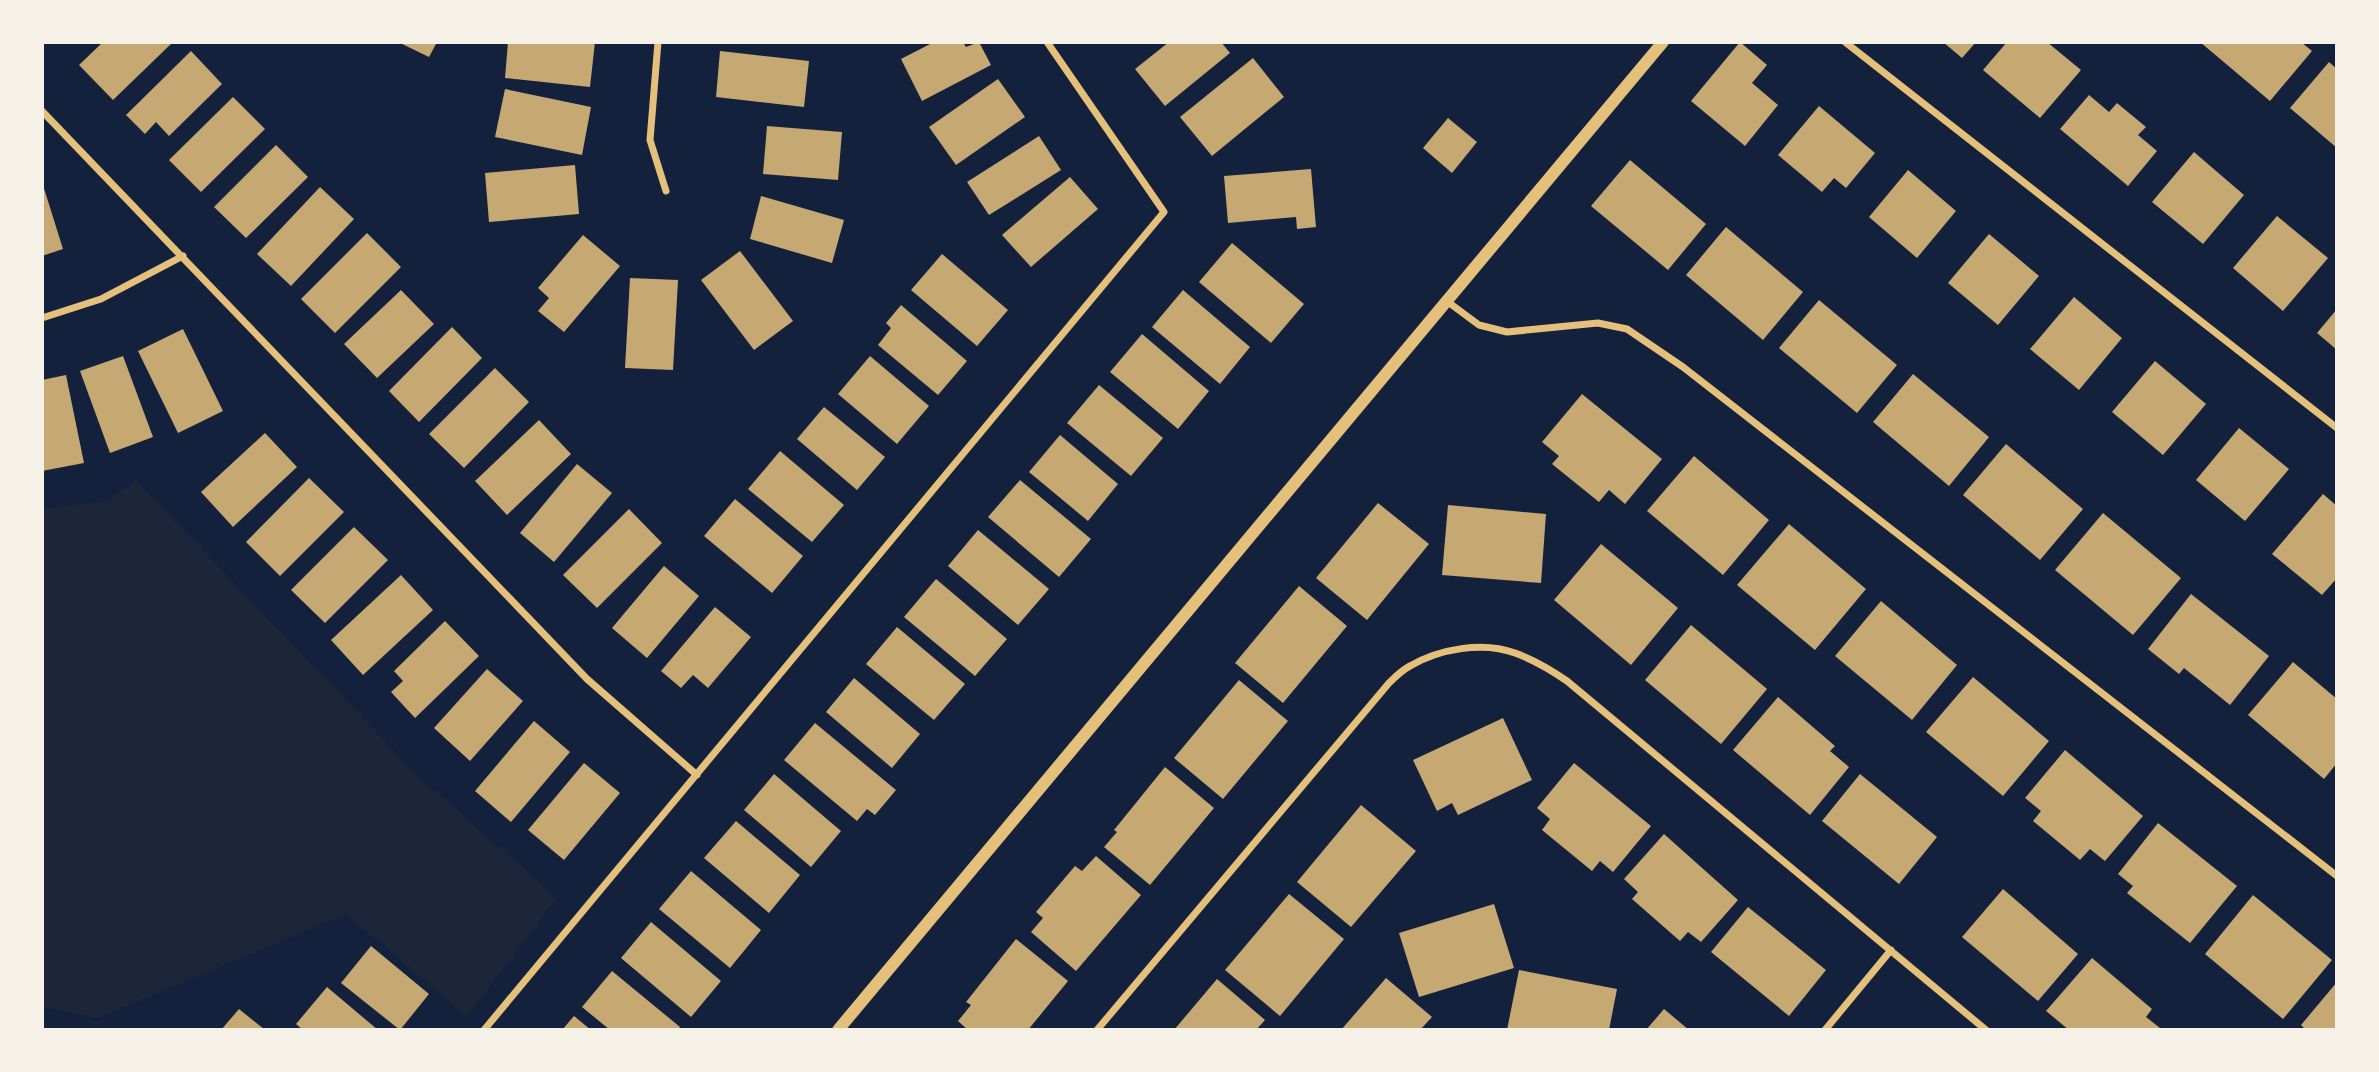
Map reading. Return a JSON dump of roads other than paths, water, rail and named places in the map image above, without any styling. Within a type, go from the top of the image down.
[{"type":"street","points":[[658,42],[650,140],[666,191]]},
{"type":"street","points":[[484,1030],[1164,212],[1047,42]]},
{"type":"street","points":[[838,1030],[1663,42]]},
{"type":"street","points":[[1845,42],[2337,428]]},
{"type":"street","points":[[42,111],[587,679],[697,775]]},
{"type":"street","points":[[42,318],[101,299],[183,256]]},
{"type":"street","points":[[1448,302],[1479,325],[1507,332],[1598,323],[1627,329],[1683,367],[2337,876]]},
{"type":"street","points":[[1097,1030],[1389,683],[1408,667],[1425,659],[1446,652],[1490,647],[1513,652],[1542,665],[1567,681],[1986,1030]]},
{"type":"street","points":[[1825,1030],[1891,950]]}]
